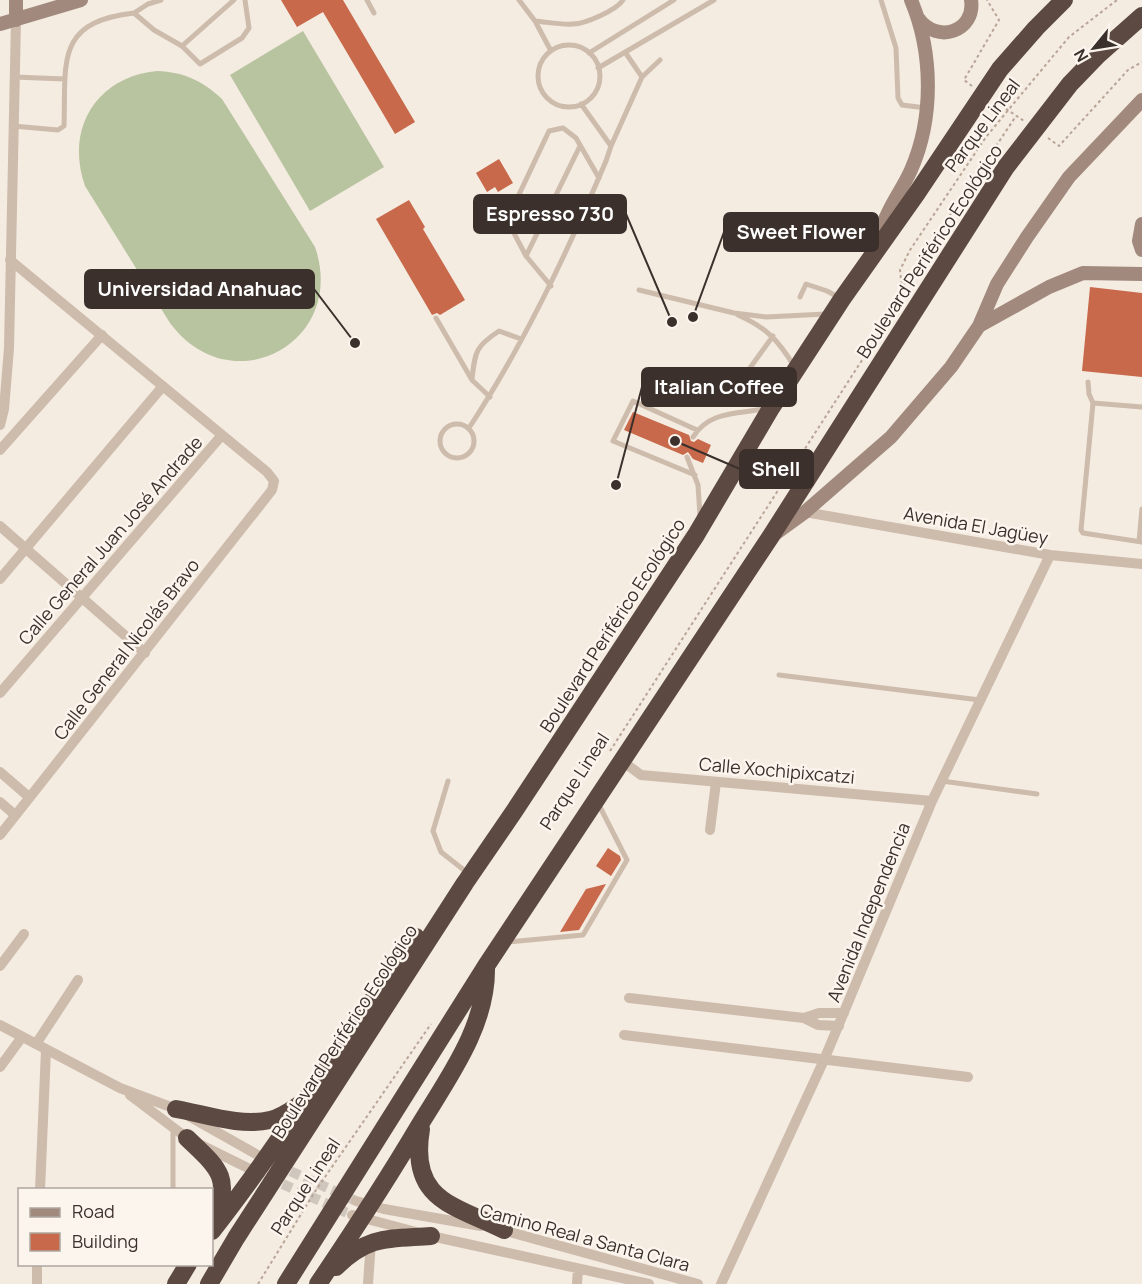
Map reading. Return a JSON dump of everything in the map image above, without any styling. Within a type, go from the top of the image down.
[{"type":"highway","name":"Boulevard Periférico Ecológico","points":[[208,1284],[467,879],[516,810],[696,535],[776,401],[837,307],[1000,69],[1064,0]]},
{"type":"highway","name":"Boulevard Periférico Ecológico","points":[[286,1284],[486,966],[596,800],[615,757],[771,536],[1006,167],[1070,84],[1098,55],[1140,19]]},
{"type":"highway","points":[[213,1230],[264,1167],[398,962],[453,889],[467,879]]},
{"type":"highway","points":[[318,1283],[361,1210],[424,1118],[459,1058],[472,1032],[486,986],[486,966]]},
{"type":"highway","points":[[176,1109],[232,1120],[263,1121],[283,1115],[306,1101]]},
{"type":"highway","points":[[424,1118],[419,1139],[420,1162],[426,1183],[432,1192],[449,1205],[504,1230]]},
{"type":"highway","points":[[180,1133],[213,1164],[222,1181],[223,1191],[220,1205],[213,1222]]},
{"type":"highway","points":[[318,1283],[343,1260],[371,1241],[431,1236]]},
{"type":"highway","points":[[176,1284],[187,1266]]},
{"type":"street","points":[[0,424],[4,409],[9,348],[16,0]]},
{"type":"street","points":[[0,24],[81,0]]},
{"type":"street","points":[[875,251],[886,215],[912,168],[921,138],[926,108],[925,49],[911,0]]},
{"type":"street","points":[[917,16],[921,23],[934,32],[946,34],[957,29],[967,19],[972,10],[971,0]]},
{"type":"street","points":[[771,536],[805,512],[891,437],[951,367],[979,326],[997,284],[1069,177],[1142,100]]},
{"type":"street","points":[[1142,225],[1139,240],[1142,250]]},
{"type":"street","points":[[10,260],[222,435]]},
{"type":"street","points":[[979,326],[1049,287],[1083,273],[1142,274]]},
{"type":"street","points":[[0,450],[102,336]]},
{"type":"street","points":[[0,579],[163,386]]},
{"type":"street","name":"Calle General Nicolás Bravo","points":[[0,836],[272,490],[274,481],[267,472],[222,435]]},
{"type":"street","name":"Calle General Juan José Andrade","points":[[0,693],[222,435]]},
{"type":"street","name":"Avenida El Jagüey","points":[[805,512],[1050,555],[1142,564]]},
{"type":"street","points":[[0,526],[145,653]]},
{"type":"street","name":"Avenida Independencia","points":[[721,1284],[839,1026],[932,801],[1050,555]]},
{"type":"street","name":"Calle Xochipixcatzi","points":[[615,757],[641,775],[932,801]]},
{"type":"street","points":[[0,772],[29,797]]},
{"type":"street","points":[[710,830],[716,782]]},
{"type":"street","points":[[0,802],[15,815]]},
{"type":"street","points":[[0,966],[24,934]]},
{"type":"street","points":[[40,1188],[41,1047],[78,980]]},
{"type":"street","points":[[629,998],[804,1018],[818,1026],[839,1026]]},
{"type":"street","points":[[804,1018],[819,1012],[844,1013]]},
{"type":"street","points":[[0,1025],[120,1088],[176,1109],[264,1167]]},
{"type":"street","points":[[624,1035],[968,1077]]},
{"type":"street","points":[[0,1067],[22,1037]]},
{"type":"street","points":[[120,1088],[180,1133],[264,1167]]},
{"type":"street","name":"Camino Real a Santa Clara","points":[[361,1210],[504,1230],[697,1284]]},
{"type":"street","name":"Camino Real a Santa Clara","points":[[361,1210],[431,1236],[578,1269],[598,1279],[648,1284]]},
{"type":"street","points":[[368,1284],[371,1241]]},
{"type":"street","points":[[37,1266],[37,1284]]},
{"type":"street","points":[[577,1284],[578,1269]]},
{"type":"lane","points":[[13,126],[62,129],[64,126],[65,79],[71,42],[85,27],[114,15],[134,13],[148,4],[161,0]]},
{"type":"lane","points":[[182,46],[234,0]]},
{"type":"lane","points":[[134,13],[154,30],[182,46],[200,64],[242,38],[249,28],[245,0]]},
{"type":"lane","points":[[367,0],[374,13]]},
{"type":"lane","points":[[519,0],[535,21],[551,51]]},
{"type":"lane","points":[[535,21],[575,24],[599,16],[620,5],[623,0]]},
{"type":"lane","points":[[589,53],[674,0]]},
{"type":"lane","points":[[598,68],[714,0]]},
{"type":"lane","points":[[881,0],[896,48],[898,98],[902,105],[926,108]]},
{"type":"lane","points":[[560,46],[580,47],[589,53],[598,68],[600,79],[597,89],[590,98],[571,107],[552,102],[540,87],[538,77],[539,67],[544,58],[560,46]]},
{"type":"lane","points":[[625,52],[642,77]]},
{"type":"lane","points":[[469,428],[490,397],[550,286],[642,77],[660,60]]},
{"type":"lane","points":[[14,77],[65,79]]},
{"type":"lane","points":[[581,104],[611,146]]},
{"type":"lane","points":[[550,286],[526,256],[507,220],[549,132],[563,128],[572,133],[599,178]]},
{"type":"lane","points":[[526,256],[580,146]]},
{"type":"lane","points":[[804,225],[875,251]]},
{"type":"lane","points":[[639,290],[734,313],[766,317],[837,307],[827,291],[806,284],[800,297]]},
{"type":"lane","points":[[734,313],[760,326],[773,336],[796,370]]},
{"type":"lane","points":[[436,318],[472,380],[490,397]]},
{"type":"lane","points":[[472,380],[475,354],[481,343],[500,331],[521,339]]},
{"type":"lane","points":[[773,336],[747,372],[776,401]]},
{"type":"lane","points":[[1088,382],[1089,394],[1093,403],[1081,530],[1083,533],[1141,541],[1142,509]]},
{"type":"lane","points":[[695,476],[613,441],[633,401],[697,430]]},
{"type":"lane","points":[[693,437],[697,430],[715,417],[776,401]]},
{"type":"lane","points":[[1093,403],[1142,406]]},
{"type":"lane","points":[[461,424],[469,428],[474,439],[472,450],[464,457],[453,458],[444,452],[440,443],[442,432],[450,425],[461,424]]},
{"type":"lane","points":[[687,457],[695,476],[701,507],[696,535]]},
{"type":"lane","points":[[779,675],[980,700]]},
{"type":"lane","points":[[448,781],[433,831],[441,852],[467,879]]},
{"type":"lane","points":[[942,781],[1037,794]]},
{"type":"lane","points":[[503,942],[583,935],[627,860],[596,800]]},
{"type":"lane","points":[[173,1188],[180,1133]]},
{"type":"path","points":[[972,86],[964,80],[999,20],[987,0]]},
{"type":"path","name":"Parque Lineal","points":[[902,288],[900,270],[910,250],[986,137],[1069,37],[1117,0]]},
{"type":"path","points":[[1042,134],[1059,146],[1128,70],[1142,62]]},
{"type":"path","points":[[990,98],[1025,122]]},
{"type":"path","name":"Parque Lineal","points":[[615,757],[895,309],[902,288],[1016,116]]},
{"type":"path","name":"Parque Lineal","points":[[258,1284],[316,1190],[434,1019]]},
{"type":"green space","points":[[303,31],[384,167],[310,211],[230,75]]},
{"type":"green space","points":[[157,71],[176,73],[192,79],[208,87],[222,99],[315,247],[321,281],[315,311],[300,335],[278,352],[251,360],[223,359],[195,347],[170,323],[85,186],[80,165],[79,145],[83,126],[91,109],[102,95],[117,83],[136,75]]},
{"type":"building","points":[[281,0],[343,0],[415,122],[395,134],[323,12],[297,27]]},
{"type":"building","points":[[499,159],[513,183],[498,192],[495,187],[487,192],[476,173]]},
{"type":"building","points":[[409,200],[425,227],[423,229],[465,300],[440,315],[437,313],[432,315],[376,219]]},
{"type":"building","points":[[1090,287],[1142,293],[1142,377],[1082,371]]},
{"type":"building","points":[[633,412],[689,435],[691,441],[698,439],[711,445],[703,463],[693,459],[688,452],[683,455],[624,430]]},
{"type":"building","points":[[608,848],[620,856],[621,860],[611,876],[596,866]]},
{"type":"building","points":[[606,884],[579,930],[560,932],[586,889]]},
{"type":"tunnel","points":[[277,1165],[356,1201]]},
{"type":"tunnel","points":[[269,1178],[352,1215]]},
{"type":"place","name":"Sweet Flower","points":[[693,317]]},
{"type":"place","name":"Espresso 730","points":[[672,322]]},
{"type":"place","name":"Universidad Anahuac","points":[[355,343]]},
{"type":"place","name":"Shell","points":[[675,441]]},
{"type":"place","name":"Italian Coffee","points":[[616,485]]}]
